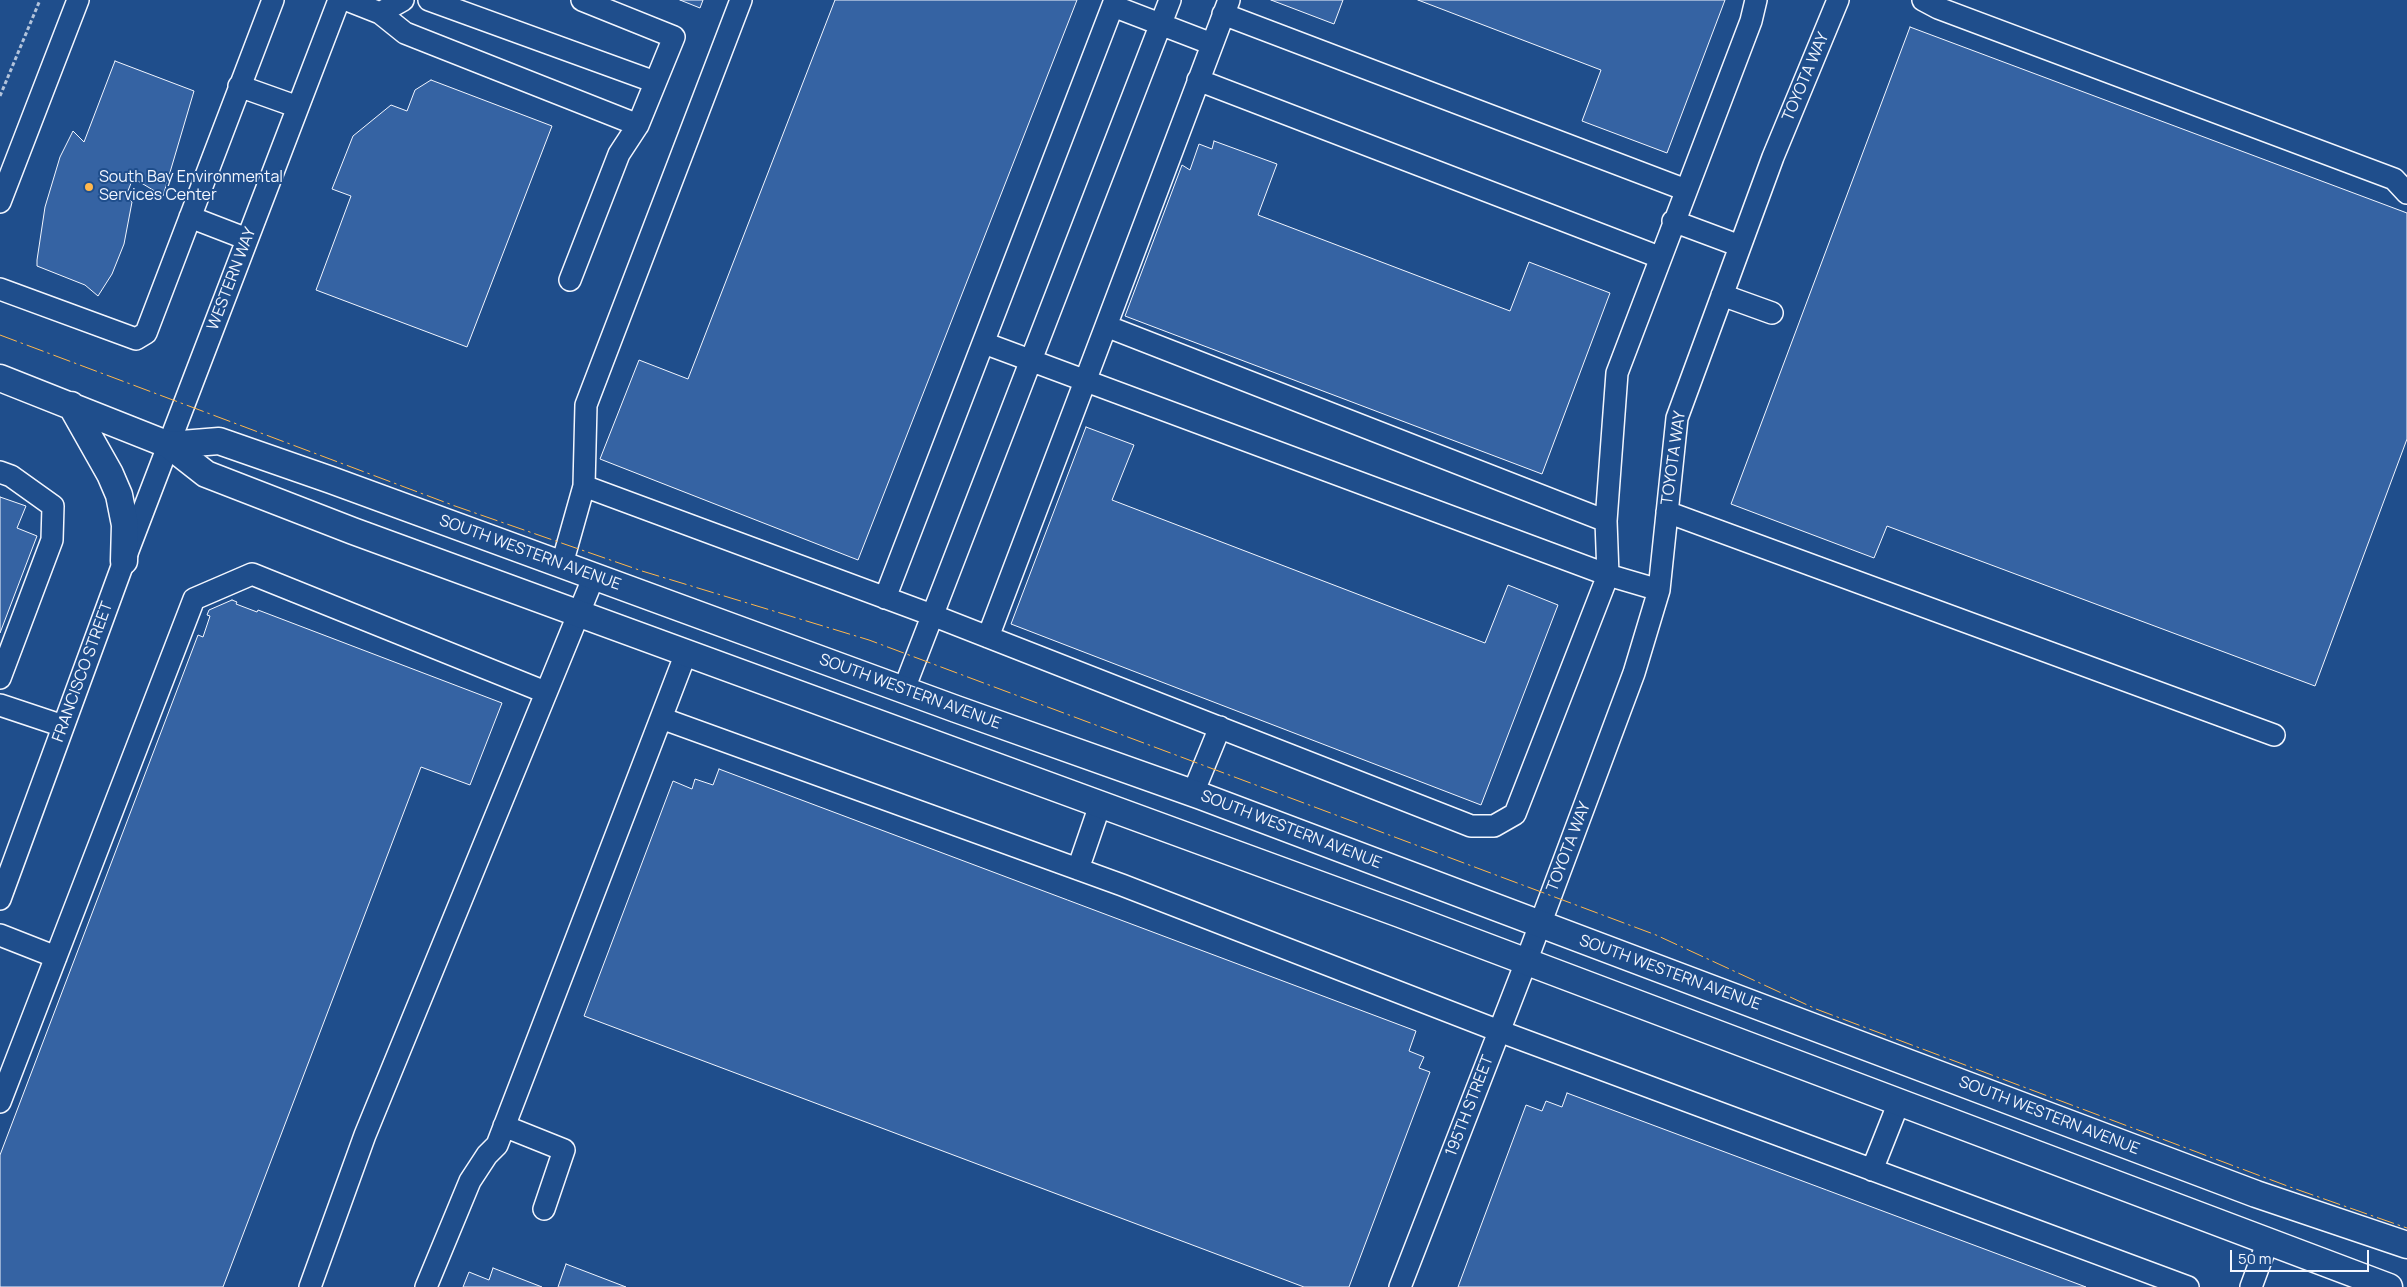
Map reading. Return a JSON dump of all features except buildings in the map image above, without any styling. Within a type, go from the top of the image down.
[{"type":"main road","name":"SOUTH WESTERN AVENUE","points":[[0,378],[169,445],[206,474],[578,614],[1349,895],[2389,1287]]},
{"type":"main road","points":[[71,405],[107,467],[119,495],[125,525],[124,560]]},
{"type":"main road","name":"SOUTH WESTERN AVENUE","points":[[169,445],[219,441],[1193,793],[2264,1197],[2407,1245]]},
{"type":"street","points":[[0,202],[78,0]]},
{"type":"street","points":[[0,289],[136,339],[146,333],[272,0]]},
{"type":"street","name":"WESTERN WAY","points":[[169,445],[339,0]]},
{"type":"street","points":[[347,0],[380,13],[405,33],[638,125]]},
{"type":"street","points":[[380,13],[403,0]]},
{"type":"street","points":[[429,0],[656,82]]},
{"type":"street","points":[[562,564],[584,486],[586,405],[741,0]]},
{"type":"street","points":[[904,689],[1170,0]]},
{"type":"street","points":[[584,486],[988,636],[1471,826],[1494,826],[1515,814],[1608,575],[1606,521],[1617,372],[1659,257],[1751,22],[1756,0]]},
{"type":"street","name":"TOYOTA WAY","points":[[1540,924],[1634,673],[1659,590],[1677,418],[1773,157],[1838,0]]},
{"type":"street","points":[[1923,0],[1938,8],[2394,179],[2407,193]]},
{"type":"street","points":[[570,280],[619,154],[638,125],[674,37],[585,1]]},
{"type":"street","points":[[885,598],[1114,3],[1160,24],[1212,44]]},
{"type":"street","points":[[988,636],[1226,7],[1686,190]]},
{"type":"street","points":[[1198,80],[1659,257]]},
{"type":"street","points":[[239,86],[298,107]]},
{"type":"street","points":[[190,217],[248,239]]},
{"type":"street","points":[[1673,221],[1740,246]]},
{"type":"street","points":[[1722,295],[1772,313]]},
{"type":"street","points":[[1106,326],[1606,521]]},
{"type":"street","points":[[984,343],[1608,575],[1659,590]]},
{"type":"street","name":"FRANCISCO STREET","points":[[0,899],[124,560],[169,445]]},
{"type":"street","points":[[0,472],[11,476],[53,506],[52,540],[0,678]]},
{"type":"street","points":[[1666,512],[2274,735]]},
{"type":"street","points":[[0,1102],[194,599],[252,574],[545,692]]},
{"type":"street","points":[[310,1287],[365,1135],[594,576]]},
{"type":"street","points":[[426,1287],[470,1180],[497,1144],[686,653]]},
{"type":"street","points":[[0,704],[63,726]]},
{"type":"street","points":[[661,718],[1078,869],[1499,1031],[2188,1287]]},
{"type":"street","points":[[1193,793],[1220,727]]},
{"type":"street","points":[[1078,869],[1100,805]]},
{"type":"street","name":"195TH STREET","points":[[1400,1287],[1540,924]]},
{"type":"street","points":[[0,935],[56,957]]},
{"type":"street","points":[[1872,1170],[1899,1102]]},
{"type":"street","points":[[504,1126],[564,1150],[544,1209]]},
{"type":"street","points":[[2251,1287],[2268,1241]]},
{"type":"path","points":[[0,96],[40,0]]},
{"type":"power","points":[[0,335],[455,506],[642,571],[869,640],[1656,935],[1816,1009],[2290,1187],[2407,1228]]},
{"type":"place","name":"South Bay Environmental Services Center","points":[[89,187]]}]
